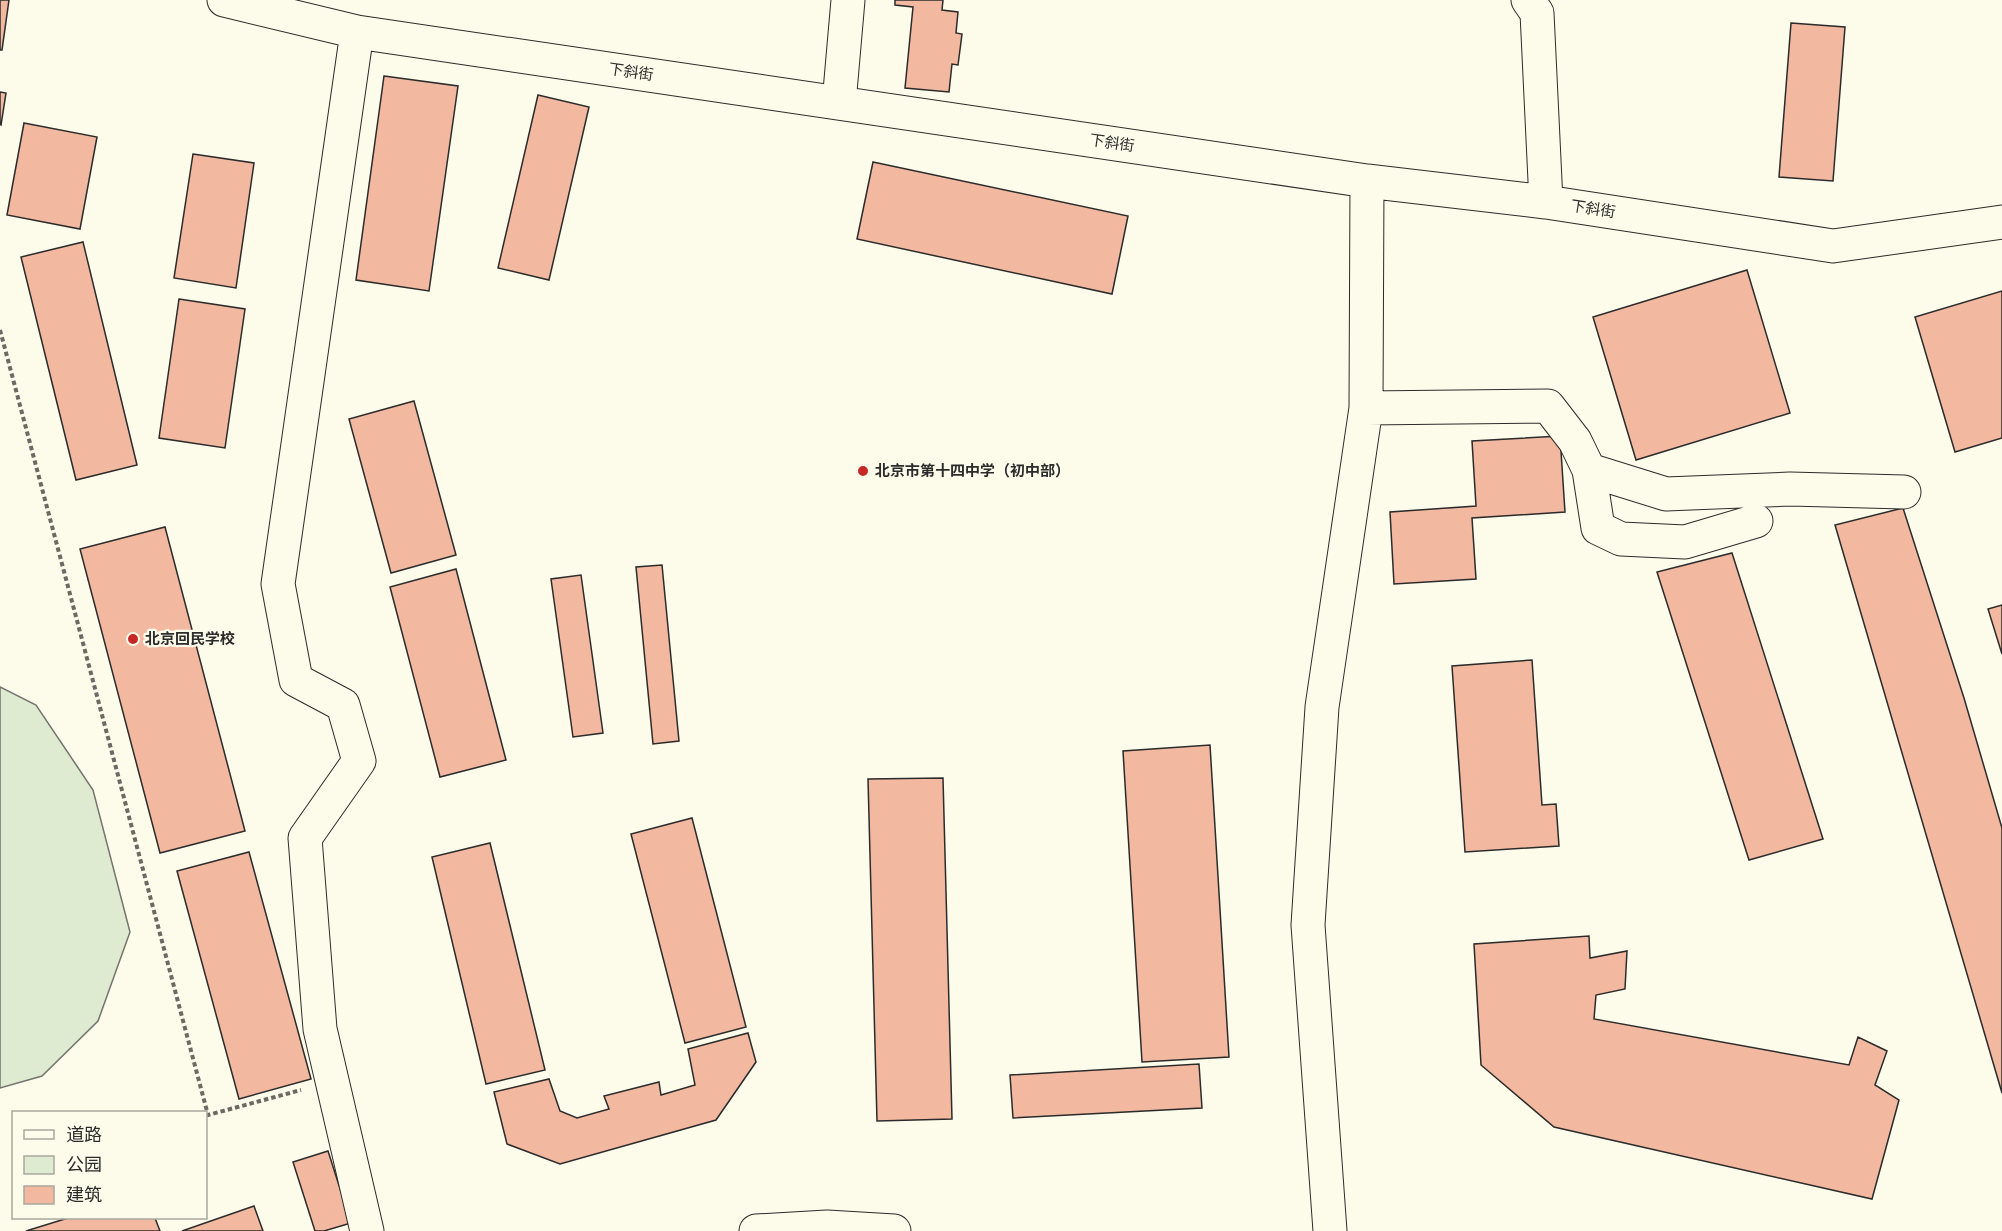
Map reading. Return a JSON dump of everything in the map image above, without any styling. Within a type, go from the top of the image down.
[{"type":"street","name":"下斜街","points":[[224,0],[357,32],[1367,181],[1546,202],[1833,246],[2002,222]]},
{"type":"street","points":[[839,103],[848,0]]},
{"type":"street","points":[[1528,0],[1537,13],[1546,202]]},
{"type":"street","points":[[357,32],[278,584],[296,680],[343,705],[359,761],[305,838],[320,1029],[367,1231]]},
{"type":"street","points":[[1330,1231],[1308,925],[1322,707],[1366,408],[1367,181]]},
{"type":"street","points":[[1366,408],[1548,406],[1575,441],[1589,470],[1598,528],[1621,539],[1685,542],[1756,521]]},
{"type":"street","points":[[1589,470],[1666,494],[1790,489],[1904,492]]},
{"type":"street","points":[[756,1231],[827,1227],[894,1231]]},
{"type":"path","points":[[0,330],[2,345],[207,1111]]},
{"type":"path","points":[[207,1111],[208,1115],[331,1082]]},
{"type":"green space","points":[[0,687],[36,705],[93,790],[130,932],[98,1021],[42,1076],[0,1088]]},
{"type":"building","points":[[0,0],[9,0],[2,50],[0,50]]},
{"type":"building","points":[[895,0],[943,0],[942,10],[958,12],[956,33],[962,34],[958,65],[952,64],[949,92],[905,88],[913,7],[895,5]]},
{"type":"building","points":[[1791,23],[1845,27],[1833,181],[1779,177]]},
{"type":"building","points":[[384,76],[458,86],[429,291],[356,280]]},
{"type":"building","points":[[0,92],[6,93],[1,125],[0,124]]},
{"type":"building","points":[[538,95],[589,107],[549,280],[498,268]]},
{"type":"building","points":[[24,123],[97,137],[80,229],[7,215]]},
{"type":"building","points":[[193,154],[254,163],[236,288],[174,278]]},
{"type":"building","points":[[873,162],[1128,216],[1112,294],[857,239]]},
{"type":"building","points":[[83,242],[137,465],[76,480],[21,257]]},
{"type":"building","points":[[1747,270],[1790,413],[1636,460],[1593,317]]},
{"type":"building","points":[[2002,291],[2002,438],[1955,452],[1915,317]]},
{"type":"building","points":[[179,299],[245,309],[225,448],[159,438]]},
{"type":"building","points":[[414,401],[456,555],[391,573],[349,419]]},
{"type":"building","points":[[1560,436],[1565,512],[1472,518],[1476,579],[1394,584],[1390,512],[1476,506],[1472,441]]},
{"type":"building","points":[[1903,508],[1964,698],[2002,828],[2002,1093],[1835,525]]},
{"type":"building","points":[[165,527],[245,831],[160,853],[80,549]]},
{"type":"building","points":[[1732,553],[1823,839],[1749,860],[1657,572]]},
{"type":"building","points":[[662,565],[679,741],[653,744],[636,567]]},
{"type":"building","points":[[456,569],[506,760],[440,777],[390,587]]},
{"type":"building","points":[[581,575],[603,733],[573,737],[551,579]]},
{"type":"building","points":[[2002,605],[2002,654],[1988,609]]},
{"type":"building","points":[[1532,660],[1542,805],[1556,804],[1559,846],[1465,852],[1452,666]]},
{"type":"building","points":[[1210,745],[1229,1057],[1142,1062],[1123,751]]},
{"type":"building","points":[[943,778],[952,1119],[877,1121],[868,779]]},
{"type":"building","points":[[692,818],[746,1027],[685,1043],[631,834]]},
{"type":"building","points":[[490,843],[545,1070],[486,1084],[432,857]]},
{"type":"building","points":[[249,852],[311,1079],[239,1099],[177,871]]},
{"type":"building","points":[[1589,936],[1590,958],[1627,951],[1625,989],[1596,995],[1594,1019],[1849,1065],[1858,1037],[1887,1051],[1875,1085],[1899,1100],[1872,1199],[1554,1127],[1481,1065],[1474,944]]},
{"type":"building","points":[[748,1033],[756,1062],[716,1120],[560,1164],[507,1144],[494,1092],[549,1079],[560,1111],[577,1118],[609,1109],[604,1096],[659,1082],[661,1095],[695,1085],[688,1049]]},
{"type":"building","points":[[1199,1064],[1202,1108],[1013,1118],[1010,1075]]},
{"type":"building","points":[[328,1151],[351,1223],[324,1231],[315,1231],[293,1162]]},
{"type":"building","points":[[254,1206],[263,1231],[182,1231]]},
{"type":"building","points":[[65,1219],[155,1219],[160,1231],[26,1231]]},
{"type":"place","name":"北京市第十四中学（初中部）","points":[[863,471]]},
{"type":"place","name":"北京回民学校","points":[[133,639]]}]
